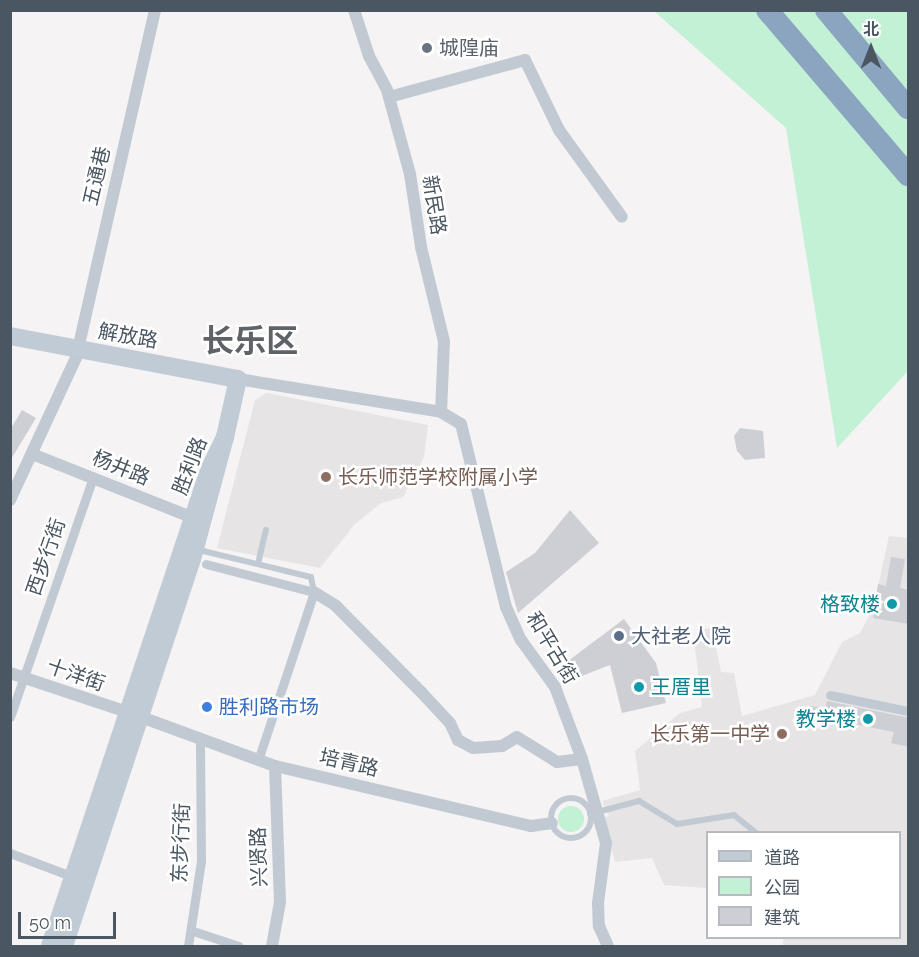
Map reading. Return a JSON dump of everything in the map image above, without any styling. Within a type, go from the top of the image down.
[{"type":"highway","points":[[767,10],[909,176]]},
{"type":"highway","points":[[826,10],[909,108]]},
{"type":"main road","name":"解放路","points":[[10,336],[238,379]]},
{"type":"main road","points":[[225,437],[238,379]]},
{"type":"main road","name":"胜利路","points":[[64,946],[194,518],[225,437]]},
{"type":"main road","name":"胜利路","points":[[50,946],[136,715],[200,556],[225,437]]},
{"type":"street","name":"五通巷","points":[[10,500],[14,485],[32,454],[78,350],[155,10]]},
{"type":"street","name":"新民路","points":[[354,10],[369,56],[389,97],[444,341],[441,412]]},
{"type":"street","points":[[389,97],[525,60],[560,130],[622,217]]},
{"type":"street","points":[[238,379],[441,412]]},
{"type":"street","name":"和平古街","points":[[441,412],[461,424],[506,607],[521,640],[555,687],[582,759],[593,813],[606,843],[598,903],[599,926],[608,946]]},
{"type":"street","name":"杨井路","points":[[32,454],[194,518]]},
{"type":"street","name":"西步行街","points":[[10,717],[93,477]]},
{"type":"street","points":[[200,556],[314,592],[336,606],[450,723],[458,740],[473,748],[502,746],[517,736],[557,762],[582,759]]},
{"type":"street","points":[[258,760],[314,592]]},
{"type":"street","name":"十洋街","points":[[10,673],[136,715]]},
{"type":"street","points":[[830,695],[909,711]]},
{"type":"street","name":"培青路","points":[[136,715],[275,766],[531,826],[552,823]]},
{"type":"street","name":"东步行街","points":[[188,946],[193,931],[201,861],[200,739]]},
{"type":"street","name":"兴贤路","points":[[272,946],[280,902],[275,766]]},
{"type":"street","points":[[10,853],[74,877]]},
{"type":"street","points":[[193,931],[239,946]]},
{"type":"lane","points":[[258,564],[266,530]]},
{"type":"lane","points":[[200,556],[258,564],[311,577],[314,592]]},
{"type":"lane","points":[[567,799],[584,803],[593,813],[586,831],[576,837],[558,833],[552,823],[553,810],[567,799]]},
{"type":"lane","points":[[593,813],[639,801],[677,824],[734,815],[754,831]]},
{"type":"shaded area","name":"长乐师范学校附属小学","points":[[267,393],[428,425],[424,457],[403,497],[381,503],[355,524],[320,568],[217,548],[255,400]]},
{"type":"shaded area","name":"长乐第一中学","points":[[889,536],[908,538],[908,946],[783,946],[783,939],[901,939],[901,831],[706,831],[706,888],[664,885],[652,858],[615,862],[603,818],[609,816],[602,801],[640,790],[635,751],[680,713],[702,707],[694,639],[699,630],[712,628],[721,672],[734,673],[742,716],[815,695],[842,642],[860,633],[873,609]]},
{"type":"green space","points":[[654,11],[908,11],[908,371],[837,448],[786,128]]},
{"type":"green space","points":[[571,806],[580,810],[584,819],[580,828],[571,832],[562,828],[558,819],[562,810]]},
{"type":"building","points":[[22,410],[36,418],[10,461],[10,430]]},
{"type":"building","points":[[740,428],[763,431],[765,458],[745,460],[737,451],[734,436]]},
{"type":"building","points":[[570,510],[599,543],[518,613],[506,572],[535,553]]},
{"type":"building","name":"格致楼","points":[[891,557],[905,559],[900,588],[909,590],[909,624],[873,618],[878,584],[886,586]]},
{"type":"building","points":[[624,619],[656,663],[666,703],[622,713],[610,665],[574,679],[564,664]]},
{"type":"building","name":"教学楼","points":[[827,701],[909,718],[909,747],[891,743],[894,732],[824,718],[823,723],[808,720],[811,706],[825,708]]},
{"type":"place","name":"城隍庙","points":[[427,48]]},
{"type":"place","name":"长乐师范学校附属小学","points":[[326,477]]},
{"type":"place","name":"格致楼","points":[[892,604]]},
{"type":"place","name":"大社老人院","points":[[619,636]]},
{"type":"place","name":"王厝里","points":[[639,687]]},
{"type":"place","name":"胜利路市场","points":[[207,707]]},
{"type":"place","name":"教学楼","points":[[868,719]]},
{"type":"place","name":"长乐第一中学","points":[[782,734]]},
{"type":"district","name":"长乐区","points":[[250,341]]}]
